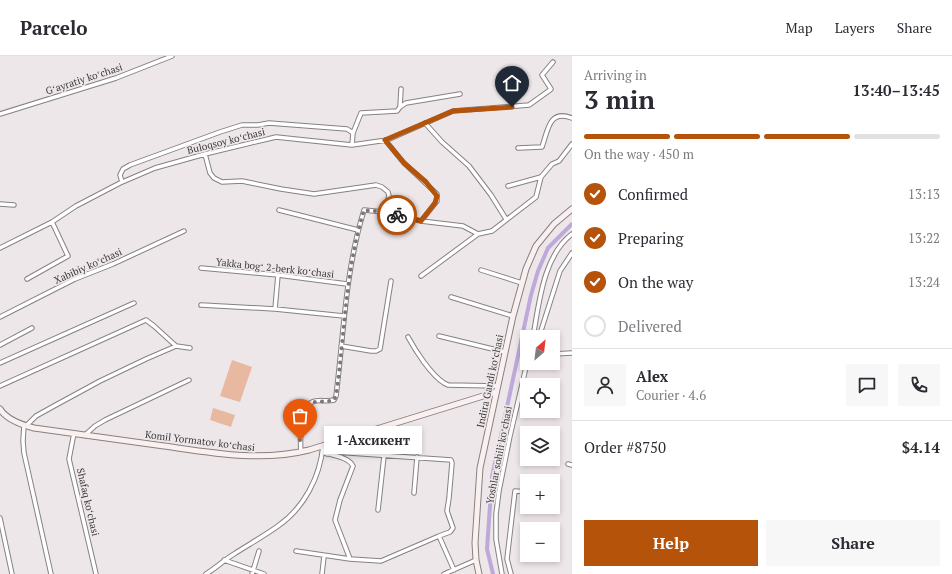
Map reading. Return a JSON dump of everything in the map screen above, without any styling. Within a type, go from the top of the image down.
[{"type":"street","name":"Gʻayratiy koʻchasi","points":[[0,114],[116,78],[172,56]]},
{"type":"street","name":"Buloqsoy koʻchasi","points":[[0,248],[52,222],[76,206],[122,182],[155,168],[205,154],[276,137],[352,145],[385,140],[453,111],[529,105],[551,89],[542,75],[553,62]]},
{"type":"street","points":[[400,107],[401,90]]},
{"type":"street","points":[[352,145],[353,133],[361,113],[397,111],[400,107],[411,102],[460,94]]},
{"type":"street","points":[[518,148],[542,147],[554,117],[560,115],[572,118]]},
{"type":"street","points":[[122,182],[120,175],[123,169],[130,164],[242,125],[269,123],[347,129],[353,133]]},
{"type":"street","points":[[425,123],[442,142],[469,166],[491,195],[506,219]]},
{"type":"street","points":[[385,140],[404,163],[437,194],[436,201],[421,221]]},
{"type":"street","points":[[421,276],[478,234],[492,231],[536,197],[541,177],[552,164],[559,161],[572,144]]},
{"type":"street","points":[[205,154],[210,173],[214,178],[222,182],[242,181],[314,194],[371,185],[382,187],[388,192],[389,196],[384,212]]},
{"type":"street","points":[[508,186],[541,177]]},
{"type":"street","points":[[0,204],[14,205]]},
{"type":"street","name":"Indira Gandi koʻchasi","points":[[480,574],[476,560],[475,543],[480,468],[513,316],[530,257],[539,242],[554,224],[572,209]]},
{"type":"street","points":[[279,210],[358,230]]},
{"type":"street","points":[[301,452],[301,431],[307,406],[312,402],[334,400],[336,396],[347,284],[358,230],[364,210],[384,212],[421,221],[463,226],[478,234]]},
{"type":"street","points":[[27,279],[68,256],[52,222]]},
{"type":"street","name":"Xabibiy koʻchasi","points":[[0,317],[75,279],[113,264],[184,231]]},
{"type":"street","points":[[534,330],[541,291],[546,275],[560,245],[572,234]]},
{"type":"street","points":[[541,330],[560,271],[572,253]]},
{"type":"street","name":"Yakka bogʻ 2-berk koʻchasi","points":[[201,268],[278,275],[347,284]]},
{"type":"street","points":[[481,270],[522,283]]},
{"type":"street","points":[[275,309],[278,275]]},
{"type":"street","points":[[341,346],[371,351],[380,349],[391,281]]},
{"type":"street","points":[[451,297],[513,316]]},
{"type":"street","points":[[0,363],[134,303]]},
{"type":"street","points":[[201,305],[275,309],[344,316]]},
{"type":"street","points":[[0,386],[146,320],[176,346]]},
{"type":"street","points":[[0,345],[32,328]]},
{"type":"street","points":[[408,336],[425,364],[444,383],[448,385],[498,386]]},
{"type":"street","points":[[439,336],[505,352]]},
{"type":"street","points":[[51,574],[24,453],[23,442],[25,426],[36,416],[100,381],[176,346],[190,348]]},
{"type":"street","points":[[560,354],[572,353]]},
{"type":"street","name":"Yoshlar sohili koʻchasi","points":[[502,574],[496,539],[496,514],[510,436],[525,370]]},
{"type":"street","points":[[85,435],[105,420],[189,380]]},
{"type":"street","name":"Komil Yormatov koʻchasi","points":[[25,426],[210,452],[256,457],[288,455],[323,446],[496,392]]},
{"type":"street","points":[[0,409],[8,417],[25,426]]},
{"type":"street","name":"Shafaq koʻchasi","points":[[74,433],[70,448],[70,459],[96,574]]},
{"type":"street","points":[[206,574],[224,560],[279,526],[297,508],[312,486],[321,462],[323,446]]},
{"type":"street","points":[[322,452],[346,460],[352,463],[353,466],[340,500],[335,520],[350,559]]},
{"type":"street","points":[[296,551],[324,556],[381,561],[450,532],[453,528],[447,511],[452,463],[451,460],[335,452],[328,454]]},
{"type":"street","points":[[378,510],[384,456]]},
{"type":"street","points":[[414,493],[417,457]]},
{"type":"street","points":[[511,574],[507,559],[515,491],[520,491]]},
{"type":"street","points":[[0,518],[12,574]]},
{"type":"street","points":[[439,536],[454,570]]},
{"type":"street","points":[[253,572],[259,551]]},
{"type":"street","points":[[322,574],[324,556]]},
{"type":"street","points":[[224,560],[253,572],[264,574]]},
{"type":"street","points":[[444,574],[476,560]]},
{"type":"street","points":[[214,574],[216,567]]},
{"type":"shaded area","points":[[232,360],[252,367],[240,402],[220,396]]},
{"type":"shaded area","points":[[213,408],[235,415],[231,427],[210,420]]},
{"type":"waterway","points":[[493,574],[487,549],[492,477],[531,295],[538,271],[548,248],[572,224]]},
{"type":"way so far","points":[[300,440],[307,406],[312,402],[334,400],[336,396],[347,284],[358,230],[364,210],[397,215]]},
{"type":"place","name":"1-Ахсикент","points":[[300,440]]},
{"type":"route","points":[[397,215],[421,221],[435,203],[437,194],[426,182],[404,163],[385,140],[453,111],[512,107]]}]
